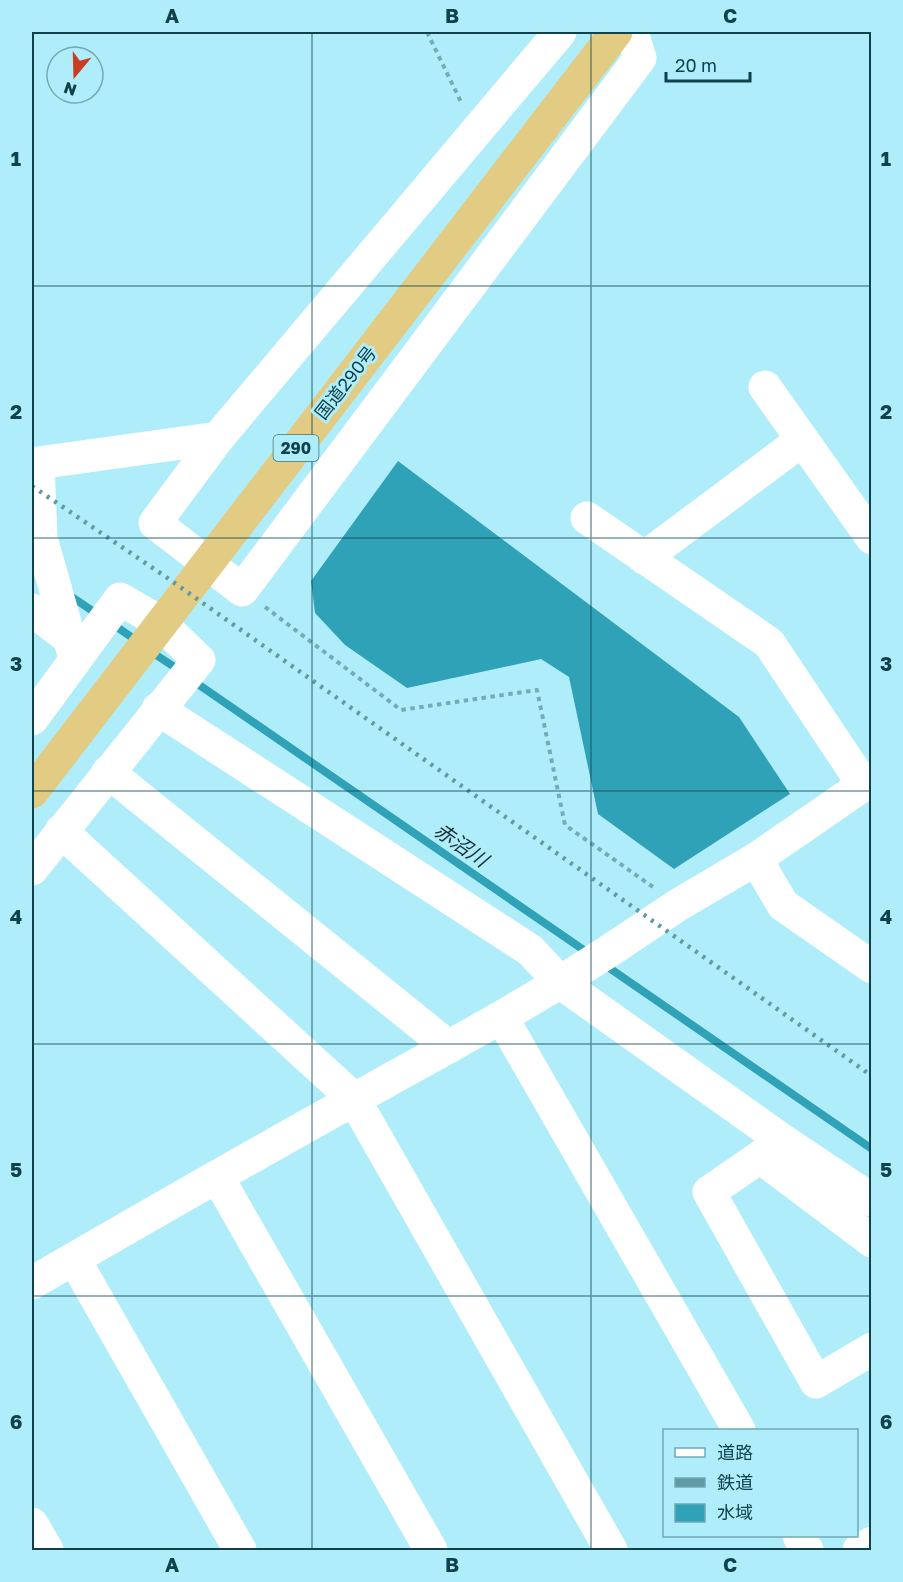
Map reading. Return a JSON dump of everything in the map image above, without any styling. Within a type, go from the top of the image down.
[{"type":"highway","name":"国道290号","points":[[32,792],[616,32]]},
{"type":"street","points":[[560,32],[218,438],[155,523],[243,590],[640,58],[632,32]]},
{"type":"street","points":[[765,387],[872,538]]},
{"type":"street","points":[[72,649],[41,538],[38,463],[218,438]]},
{"type":"street","points":[[644,558],[802,440]]},
{"type":"street","points":[[32,1283],[561,983],[678,904],[756,859],[867,782],[769,643],[587,518]]},
{"type":"street","points":[[32,719],[72,649],[120,599],[158,621],[199,660],[32,869]]},
{"type":"street","points":[[32,610],[72,649]]},
{"type":"street","points":[[158,709],[530,950],[561,983],[771,1148],[872,1240]]},
{"type":"street","points":[[108,772],[449,1047]]},
{"type":"street","points":[[61,831],[354,1099],[611,1551]]},
{"type":"street","points":[[756,859],[783,905],[872,967]]},
{"type":"street","points":[[502,1018],[738,1429]]},
{"type":"street","points":[[771,1148],[872,1200]]},
{"type":"street","points":[[771,1148],[709,1192],[816,1382],[872,1349]]},
{"type":"street","points":[[218,1178],[430,1551]]},
{"type":"street","points":[[74,1259],[240,1551]]},
{"type":"street","points":[[32,1524],[47,1551]]},
{"type":"street","points":[[800,1537],[807,1551]]},
{"type":"street","points":[[859,1551],[872,1543]]},
{"type":"path","points":[[427,32],[476,132]]},
{"type":"path","points":[[243,590],[401,710],[537,690],[565,825],[678,904]]},
{"type":"water","points":[[398,461],[739,717],[790,794],[674,869],[598,814],[569,677],[541,659],[407,688],[345,645],[315,613],[311,581]]},
{"type":"waterway","name":"赤沼川","points":[[66,593],[100,616]]},
{"type":"waterway","name":"赤沼川","points":[[111,623],[140,643]]},
{"type":"waterway","name":"赤沼川","points":[[150,651],[182,672]]},
{"type":"waterway","name":"赤沼川","points":[[192,680],[591,955]]},
{"type":"waterway","name":"赤沼川","points":[[602,963],[872,1149]]},
{"type":"railway","points":[[32,486],[166,577],[872,1076]]}]
